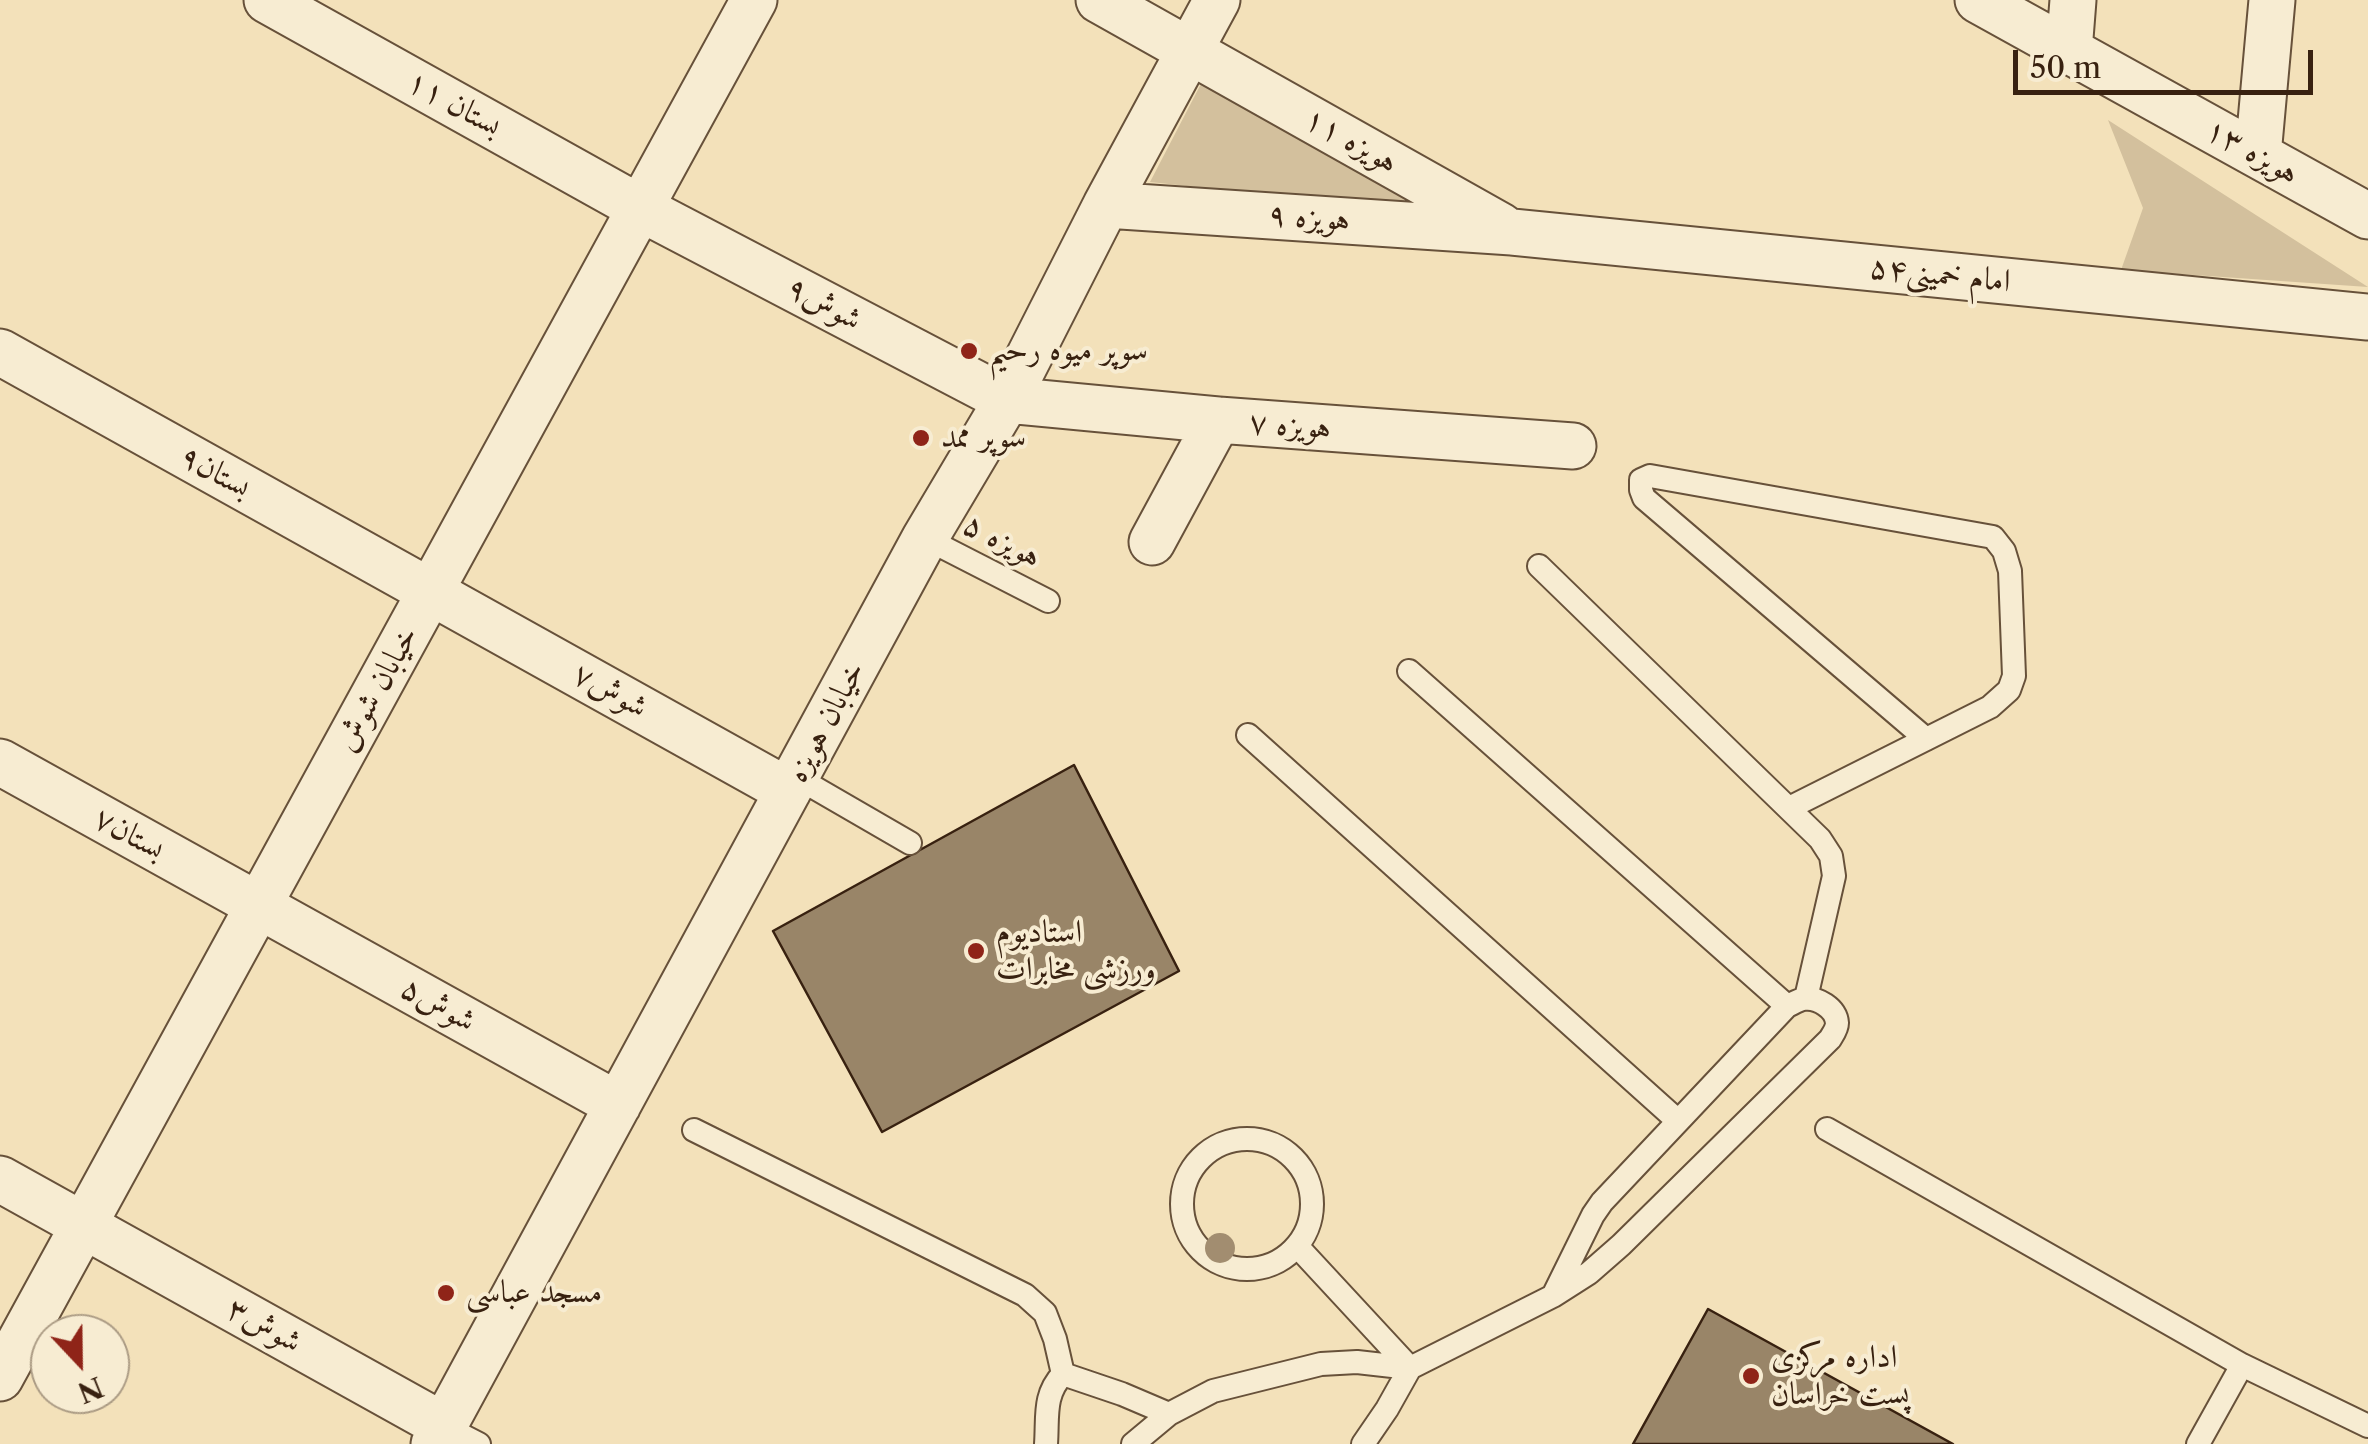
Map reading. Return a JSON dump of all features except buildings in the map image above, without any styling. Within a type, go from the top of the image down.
[{"type":"street","name":"بستان ۱۱","points":[[268,0],[640,208]]},
{"type":"street","name":"خیابان شوش","points":[[0,1378],[754,0]]},
{"type":"street","name":"هویزه ۱۱","points":[[1099,0],[1512,232]]},
{"type":"street","name":"خیابان هویزه","points":[[452,1438],[618,1105],[926,538],[1008,400],[1106,205],[1217,0]]},
{"type":"street","name":"هویزه ۱۳","points":[[1978,0],[2368,216]]},
{"type":"street","points":[[2069,50],[2073,0]]},
{"type":"street","points":[[2258,155],[2272,0]]},
{"type":"street","name":"هویزه ۹","points":[[1106,205],[1512,232]]},
{"type":"street","name":"شوش۹","points":[[640,208],[1008,400]]},
{"type":"street","name":"امام خمینی۵۴","points":[[1512,232],[2368,317]]},
{"type":"street","name":"بستان۹","points":[[0,352],[431,592]]},
{"type":"street","name":"هویزه ۷","points":[[1008,400],[1573,446]]},
{"type":"street","points":[[1152,542],[1218,420]]},
{"type":"street","name":"شوش۷","points":[[431,592],[792,784]]},
{"type":"street","name":"بستان۷","points":[[0,762],[259,906]]},
{"type":"street","name":"شوش۵","points":[[259,906],[618,1105]]},
{"type":"street","name":"شوش۳","points":[[0,1179],[452,1438]]},
{"type":"lane","points":[[1789,808],[1990,707],[2009,690],[2014,676],[2010,572],[2004,551],[1993,537],[1650,476],[1640,480],[1644,498],[1926,739]]},
{"type":"lane","name":"هویزه ۵","points":[[926,538],[1048,601]]},
{"type":"lane","points":[[1538,566],[1820,839],[1831,856],[1834,876],[1796,1002],[1602,1202],[1553,1296]]},
{"type":"lane","points":[[1134,1444],[1169,1414],[1213,1392],[1321,1364],[1357,1362],[1410,1368],[1553,1296],[1621,1245],[1836,1030],[1832,1010],[1821,1002],[1796,1002],[1409,671]]},
{"type":"lane","points":[[1248,735],[1678,1121]]},
{"type":"lane","points":[[792,784],[910,844]]},
{"type":"lane","points":[[694,1130],[1024,1295],[1044,1312],[1055,1339],[1062,1374]]},
{"type":"lane","points":[[1827,1130],[2242,1365],[2368,1426]]},
{"type":"lane","points":[[1251,1139],[1289,1154],[1302,1169],[1310,1188],[1312,1208],[1308,1228],[1297,1246],[1263,1268],[1242,1269],[1205,1254],[1192,1240],[1183,1220],[1186,1180],[1196,1163],[1230,1141],[1251,1139]]},
{"type":"lane","points":[[1297,1246],[1410,1368]]},
{"type":"lane","points":[[2198,1444],[2242,1365]]},
{"type":"lane","points":[[1363,1444],[1410,1368]]},
{"type":"lane","points":[[1062,1374],[1169,1414]]},
{"type":"lane","points":[[1046,1444],[1048,1394],[1062,1374]]},
{"type":"shaded area","points":[[1203,80],[1436,213],[1150,182]]},
{"type":"shaded area","points":[[2108,120],[2368,287],[2121,270],[2143,208]]},
{"type":"place","name":"سوپر میوه رحیم","points":[[969,351]]},
{"type":"place","name":"سوپر ممد","points":[[921,438]]},
{"type":"place","name":"استادیوم ورزشی مخابرات","points":[[976,951]]},
{"type":"place","name":"مسجد عباسی","points":[[446,1293]]},
{"type":"place","name":"اداره مرکزی پست خراسان","points":[[1751,1376]]}]
